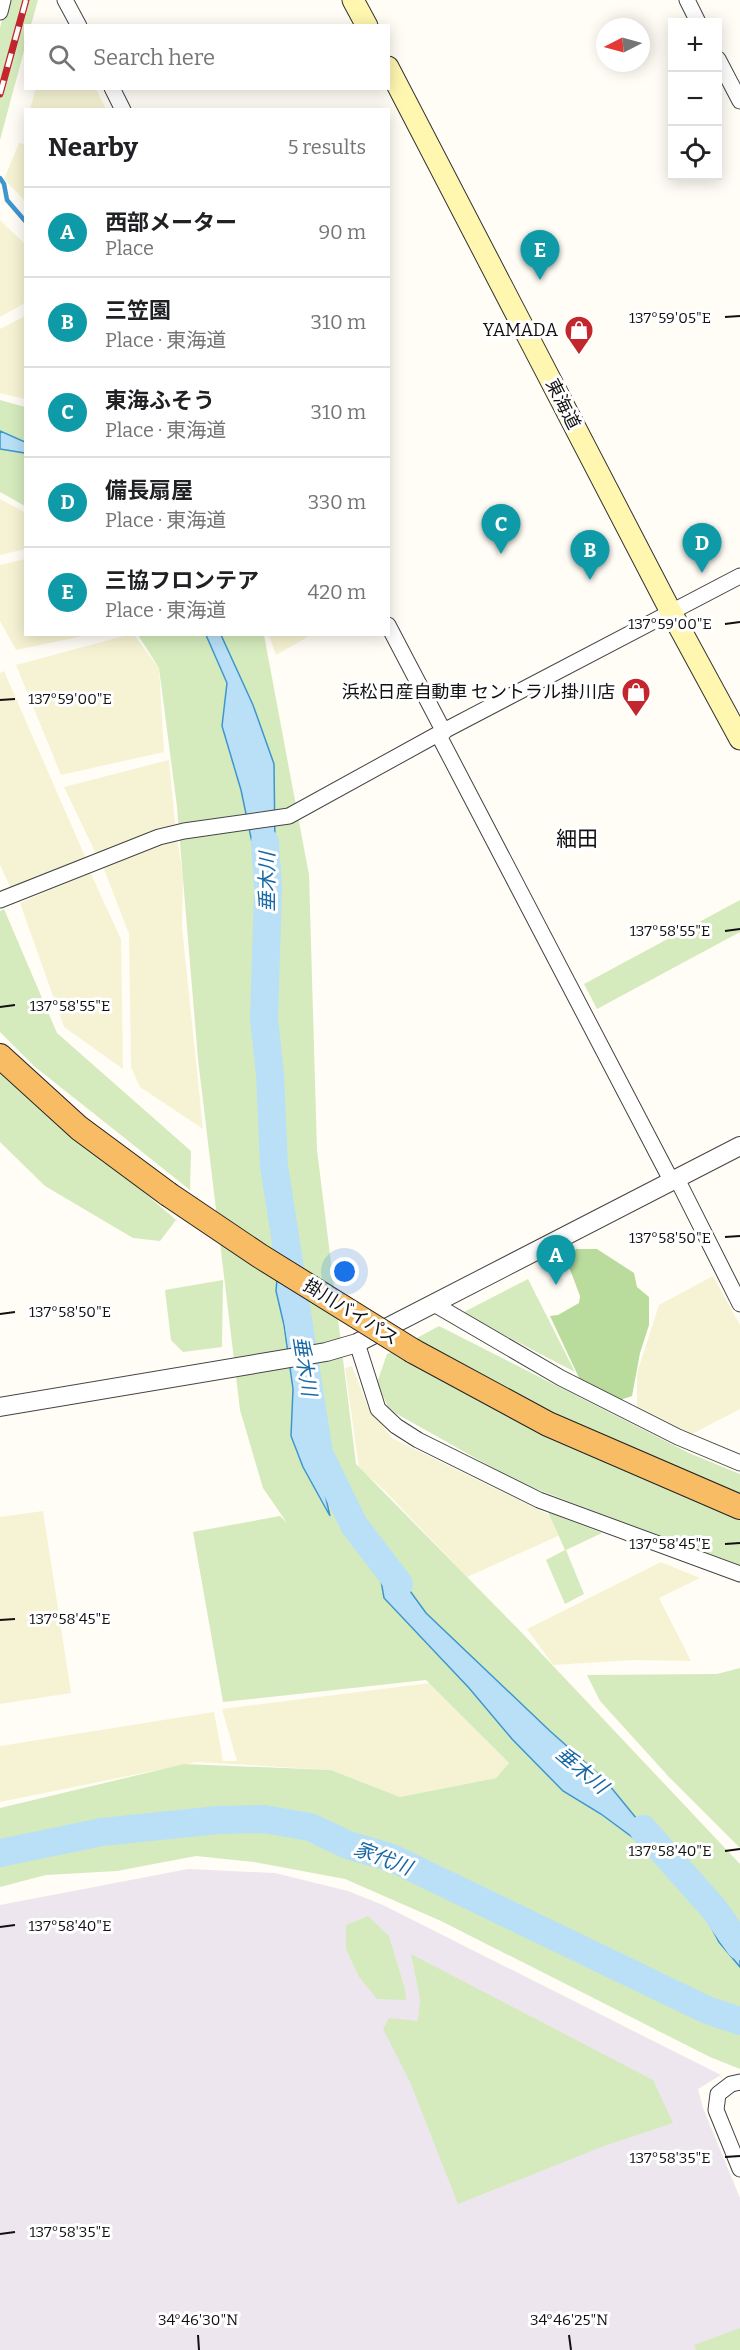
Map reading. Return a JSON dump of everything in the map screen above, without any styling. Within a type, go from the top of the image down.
[{"type":"highway","name":"掛川バイパス","points":[[0,1056],[80,1128],[168,1194],[260,1256],[413,1350],[548,1424],[740,1507]]},
{"type":"main road","points":[[355,1],[366,24]]},
{"type":"main road","name":"東海道","points":[[390,71],[671,612],[740,739]]},
{"type":"street","points":[[0,12],[3,0]]},
{"type":"street","points":[[65,0],[78,24]]},
{"type":"street","points":[[687,0],[696,18]]},
{"type":"street","points":[[722,67],[740,101]]},
{"type":"street","points":[[113,90],[122,108]]},
{"type":"street","points":[[0,900],[159,837],[289,816],[441,733],[740,576]]},
{"type":"street","points":[[390,629],[441,733],[740,1304]]},
{"type":"street","points":[[0,1407],[326,1352],[357,1343],[740,1146]]},
{"type":"street","points":[[434,1304],[561,1378],[678,1437],[740,1463]]},
{"type":"street","points":[[357,1343],[378,1409],[396,1426],[418,1440],[539,1500],[740,1574]]},
{"type":"street","points":[[740,2082],[731,2084],[718,2094],[716,2110],[740,2169]]},
{"type":"shaded area","points":[[35,90],[96,90],[106,108],[30,108]]},
{"type":"shaded area","points":[[19,143],[24,144],[24,200],[4,179]]},
{"type":"shaded area","points":[[0,220],[24,243],[24,304],[0,317]]},
{"type":"shaded area","points":[[24,317],[24,399],[0,393],[0,329]]},
{"type":"shaded area","points":[[0,499],[24,512],[24,549],[0,555]]},
{"type":"shaded area","points":[[24,559],[24,636],[83,636],[16,650],[0,621],[0,565]]},
{"type":"shaded area","points":[[124,636],[135,636],[159,668],[164,752],[61,775],[16,665]]},
{"type":"shaded area","points":[[270,636],[309,636],[276,655]]},
{"type":"shaded area","points":[[4,671],[87,861],[14,895],[0,865],[0,673]]},
{"type":"shaded area","points":[[169,760],[176,833],[99,860],[64,787]]},
{"type":"shaded area","points":[[174,837],[178,843],[183,876],[182,927],[203,1129],[140,1087],[131,1067],[129,934],[102,864]]},
{"type":"shaded area","points":[[90,872],[121,939],[123,1069],[64,1027],[20,903]]},
{"type":"shaded area","points":[[713,1276],[740,1325],[740,1409],[690,1435],[637,1412],[637,1373],[659,1305]]},
{"type":"shaded area","points":[[352,1366],[368,1407],[392,1438],[576,1528],[467,1577],[385,1491],[359,1468],[345,1368]]},
{"type":"shaded area","points":[[43,1511],[71,1693],[0,1704],[0,1517]]},
{"type":"shaded area","points":[[661,1562],[700,1578],[659,1598],[691,1661],[634,1660],[553,1665],[527,1629]]},
{"type":"shaded area","points":[[430,1683],[509,1763],[496,1778],[400,1797],[331,1770],[197,1762],[0,1802],[0,1746],[214,1712],[223,1761],[237,1761],[222,1709]]},
{"type":"shaded area","points":[[188,1869],[275,1873],[348,1891],[383,1905],[721,2075],[698,2089],[703,2108],[740,2198],[740,2350],[0,2350],[0,1905]]},
{"type":"green space","points":[[7,0],[38,0],[31,24],[24,24],[24,51],[0,140],[0,28]]},
{"type":"green space","points":[[0,400],[24,407],[24,505],[0,492]]},
{"type":"green space","points":[[139,636],[264,636],[309,875],[317,1150],[356,1464],[524,1635],[740,1864],[740,2069],[710,2057],[441,1921],[345,1879],[254,1862],[196,1856],[117,1871],[46,1875],[0,1887],[0,1808],[184,1764],[331,1770],[400,1797],[496,1778],[509,1763],[426,1680],[223,1702],[193,1532],[280,1516],[287,1523],[263,1488],[240,1410],[198,1059],[177,807],[159,668]]},
{"type":"green space","points":[[740,900],[740,932],[597,1009],[584,984]]},
{"type":"green space","points":[[4,909],[57,1033],[191,1151],[190,1190],[34,1066],[0,1032],[0,911]]},
{"type":"green space","points":[[0,1068],[176,1220],[160,1241],[133,1238],[45,1186],[0,1142]]},
{"type":"green space","points":[[576,1249],[597,1249],[634,1273],[637,1287],[649,1297],[649,1325],[640,1353],[632,1396],[620,1400],[581,1382],[550,1316],[558,1315],[579,1303],[580,1296],[568,1264]]},
{"type":"green space","points":[[528,1279],[575,1372],[462,1313]]},
{"type":"green space","points":[[223,1280],[222,1347],[183,1352],[171,1340],[165,1290]]},
{"type":"green space","points":[[439,1326],[689,1453],[740,1474],[740,1568],[516,1481],[388,1407],[377,1383],[387,1354]]},
{"type":"green space","points":[[548,1512],[602,1533],[566,1550],[584,1594],[565,1604],[546,1560],[565,1550]]},
{"type":"green space","points":[[740,1668],[740,1848],[669,1777],[600,1701],[587,1675],[717,1674]]},
{"type":"green space","points":[[368,1916],[389,1936],[405,1989],[406,2000],[377,1999],[359,1977],[346,1949],[346,1925]]},
{"type":"green space","points":[[411,1954],[653,2080],[673,2123],[604,2146],[458,2204],[410,2082],[383,2029],[389,2018],[418,2021],[420,1999]]},
{"type":"green space","points":[[740,2328],[740,2350],[696,2350],[694,2345]]},
{"type":"water","points":[[0,431],[24,442],[24,453],[0,449]]},
{"type":"water","points":[[206,636],[221,636],[253,705],[274,764],[275,847],[263,895],[241,790],[222,726],[227,683]]},
{"type":"water","points":[[280,1241],[314,1446],[330,1516],[303,1467],[291,1436],[293,1389],[284,1325],[276,1291]]},
{"type":"water","points":[[376,1552],[397,1573],[426,1613],[605,1780],[668,1857],[643,1845],[601,1814],[563,1791],[512,1739],[469,1688],[384,1598]]},
{"type":"water","points":[[683,1874],[708,1900],[740,1945],[740,1967],[719,1942]]},
{"type":"waterway","points":[[0,178],[4,184],[7,200],[24,220]]},
{"type":"waterway","name":"垂木川","points":[[265,842],[268,889],[264,1019],[270,1074],[274,1166],[319,1453],[354,1525],[399,1584]]},
{"type":"waterway","name":"家代川","points":[[0,1853],[102,1832],[218,1820],[264,1819],[310,1827],[348,1845],[392,1858],[707,2010],[740,2021]]},
{"type":"waterway","name":"垂木川","points":[[643,1829],[714,1909],[740,1946]]},
{"type":"railway","points":[[0,94],[26,0]]},
{"type":"place","name":"三協フロンテア","points":[[540,280]]},
{"type":"place","name":"YAMADA","points":[[579,356]]},
{"type":"place","name":"東海ふそう","points":[[501,554]]},
{"type":"place","name":"備長扇屋","points":[[702,573]]},
{"type":"place","name":"三笠園","points":[[590,580]]},
{"type":"place","name":"浜松日産自動車 セントラル掛川店","points":[[636,718]]},
{"type":"place","name":"西部メーター","points":[[556,1285]]},
{"type":"district","name":"細田","points":[[577,839]]}]
